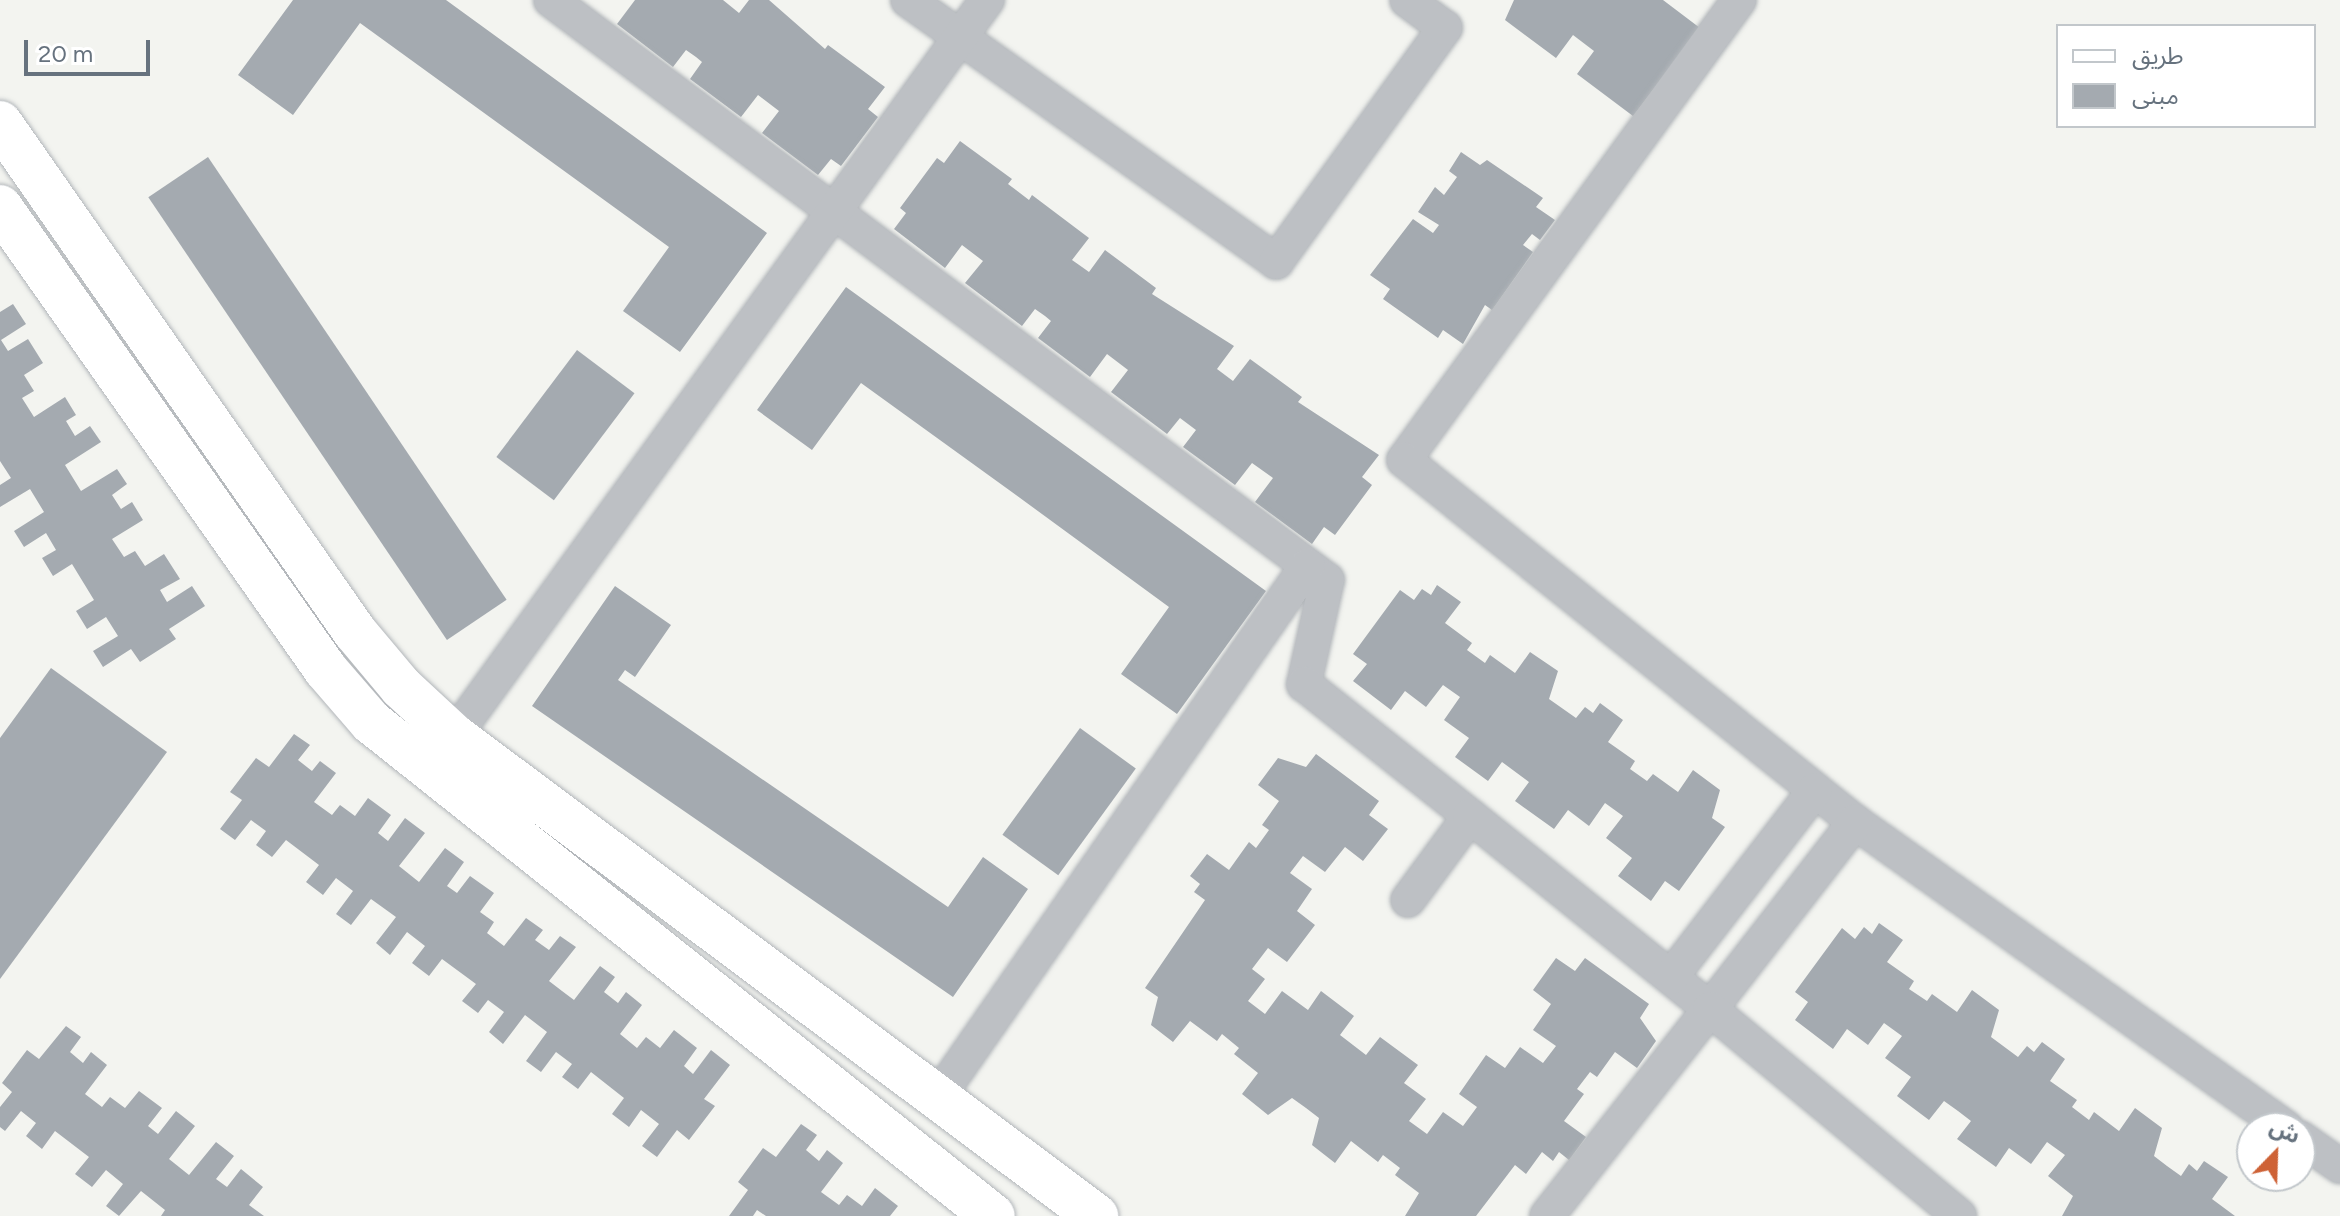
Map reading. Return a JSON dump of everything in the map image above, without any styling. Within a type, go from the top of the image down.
[{"type":"street","points":[[551,0],[1327,580],[1304,684],[1671,977],[1959,1216]]},
{"type":"street","points":[[908,0],[1276,262],[1445,28],[1407,0]]},
{"type":"street","points":[[454,736],[831,210],[987,0]]},
{"type":"street","points":[[1739,0],[1404,460],[1855,822],[2263,1112]]},
{"type":"street","points":[[0,123],[355,632],[454,736],[1096,1216]]},
{"type":"street","points":[[0,207],[326,670],[371,722],[993,1216]]},
{"type":"street","points":[[938,1097],[1307,566]]},
{"type":"street","points":[[1671,977],[1815,790]]},
{"type":"street","points":[[1408,900],[1470,816]]},
{"type":"street","points":[[1547,1216],[1855,822]]},
{"type":"street","points":[[2316,1149],[2340,1166]]},
{"type":"building","points":[[293,0],[446,0],[767,233],[680,352],[623,311],[669,247],[360,23],[293,115],[238,75]]},
{"type":"building","points":[[635,0],[723,0],[739,13],[749,0],[769,0],[825,49],[828,45],[885,87],[868,109],[878,117],[841,166],[831,159],[818,175],[762,133],[779,111],[758,95],[741,117],[690,79],[702,62],[696,57],[686,50],[673,67],[617,24]]},
{"type":"building","points":[[1514,0],[1663,0],[1700,28],[1633,116],[1577,74],[1594,51],[1573,35],[1556,58],[1505,20]]},
{"type":"building","points":[[960,141],[1012,179],[1008,184],[1029,200],[1032,195],[1089,238],[1072,260],[1089,272],[1105,250],[1156,288],[1152,294],[1234,346],[1217,369],[1233,381],[1250,359],[1302,397],[1298,402],[1379,455],[1362,477],[1372,485],[1335,535],[1324,527],[1312,544],[1255,502],[1273,478],[1252,463],[1235,485],[1183,447],[1196,430],[1180,418],[1167,434],[1111,392],[1128,370],[1107,354],[1090,377],[1038,338],[1051,321],[1045,316],[1035,309],[1022,326],[965,283],[983,261],[962,245],[945,268],[894,229],[906,213],[900,208],[937,158],[944,163]]},
{"type":"building","points":[[1461,152],[1480,165],[1487,160],[1543,198],[1536,207],[1555,220],[1540,240],[1532,234],[1523,245],[1533,252],[1492,310],[1485,305],[1463,344],[1443,330],[1438,338],[1383,299],[1390,289],[1370,275],[1413,219],[1433,233],[1439,225],[1418,212],[1435,187],[1444,195],[1457,177],[1449,171]]},
{"type":"building","points":[[208,157],[507,600],[447,640],[148,197]]},
{"type":"building","points":[[846,287],[1266,591],[1177,714],[1121,674],[1169,607],[1016,495],[861,383],[812,450],[757,410]]},
{"type":"building","points":[[13,304],[26,324],[1,340],[8,351],[28,339],[43,363],[24,375],[34,391],[22,398],[34,417],[65,397],[76,415],[66,421],[75,436],[90,426],[101,442],[65,465],[81,491],[117,469],[127,484],[112,495],[121,509],[132,502],[143,520],[112,539],[124,557],[135,551],[145,566],[164,554],[180,579],[160,590],[167,602],[192,586],[205,606],[169,629],[176,639],[140,662],[131,649],[103,667],[93,651],[118,636],[106,617],[87,629],[76,611],[94,600],[72,564],[53,576],[42,558],[56,550],[46,533],[24,547],[14,531],[44,512],[30,489],[0,507],[0,485],[11,478],[0,461],[0,312]]},
{"type":"building","points":[[577,350],[635,393],[554,500],[496,457]]},
{"type":"building","points":[[1437,585],[1461,602],[1445,623],[1472,643],[1467,650],[1485,663],[1490,655],[1515,673],[1530,652],[1558,671],[1549,699],[1576,718],[1585,707],[1593,713],[1600,703],[1623,720],[1608,742],[1635,761],[1630,769],[1647,781],[1653,774],[1678,792],[1693,770],[1720,790],[1712,818],[1725,827],[1679,891],[1665,881],[1651,901],[1618,876],[1632,858],[1606,838],[1623,816],[1605,803],[1589,826],[1568,810],[1554,829],[1515,801],[1529,782],[1502,762],[1488,781],[1455,757],[1469,738],[1444,720],[1460,697],[1443,685],[1426,707],[1405,691],[1391,710],[1353,681],[1367,664],[1353,654],[1400,590],[1414,600],[1422,589],[1431,595]]},
{"type":"building","points":[[615,586],[671,625],[635,677],[625,670],[618,680],[948,907],[983,857],[1028,889],[953,997],[532,706]]},
{"type":"building","points":[[51,668],[167,752],[0,979],[0,738]]},
{"type":"building","points":[[1080,728],[1136,769],[1058,875],[1002,835]]},
{"type":"building","points":[[294,734],[310,745],[298,760],[312,771],[320,761],[336,773],[314,802],[332,815],[340,805],[355,816],[368,798],[391,815],[378,833],[388,841],[405,818],[425,833],[399,866],[419,882],[445,848],[464,862],[447,886],[457,893],[470,876],[494,893],[480,912],[494,922],[487,933],[504,946],[526,918],[543,930],[535,940],[549,950],[560,936],[576,947],[549,981],[562,991],[574,1000],[600,966],[615,977],[604,992],[618,1003],[626,992],[642,1005],[620,1034],[637,1048],[646,1037],[660,1048],[674,1030],[697,1048],[684,1066],[693,1074],[711,1050],[730,1065],[704,1099],[715,1106],[689,1140],[677,1130],[657,1157],[642,1146],[659,1124],[641,1110],[629,1127],[612,1114],[624,1098],[591,1072],[578,1089],[562,1077],[572,1064],[556,1052],[541,1072],[526,1061],[547,1032],[525,1015],[503,1044],[489,1032],[504,1012],[488,1000],[478,1013],[462,1001],[476,984],[442,959],[429,976],[412,963],[425,946],[407,932],[390,955],[376,943],[396,917],[371,899],[351,925],[336,914],[353,891],[336,878],[323,895],[306,882],[319,865],[286,840],[272,857],[256,845],[266,831],[251,820],[235,840],[220,829],[242,800],[230,792],[256,758],[269,767]]},
{"type":"building","points":[[1316,754],[1379,801],[1369,815],[1388,829],[1363,861],[1345,847],[1325,872],[1303,856],[1290,873],[1312,889],[1297,911],[1315,925],[1287,962],[1268,948],[1252,969],[1265,979],[1248,1001],[1265,1014],[1282,991],[1308,1010],[1321,991],[1354,1016],[1340,1035],[1366,1055],[1380,1037],[1418,1065],[1404,1083],[1426,1099],[1409,1121],[1427,1134],[1443,1112],[1463,1126],[1477,1107],[1459,1094],[1486,1055],[1505,1068],[1520,1047],[1543,1063],[1556,1046],[1533,1030],[1551,1004],[1533,990],[1556,958],[1575,971],[1585,958],[1649,1004],[1640,1018],[1656,1041],[1637,1068],[1615,1052],[1597,1077],[1590,1072],[1577,1089],[1584,1094],[1564,1121],[1586,1137],[1569,1160],[1559,1152],[1553,1161],[1542,1152],[1526,1174],[1515,1165],[1476,1216],[1405,1216],[1419,1193],[1395,1175],[1400,1168],[1383,1155],[1378,1162],[1351,1141],[1335,1163],[1312,1145],[1319,1118],[1306,1108],[1292,1098],[1268,1115],[1242,1094],[1258,1073],[1234,1054],[1239,1048],[1222,1034],[1217,1041],[1190,1021],[1173,1042],[1151,1025],[1158,997],[1145,988],[1205,900],[1194,892],[1200,884],[1190,876],[1207,854],[1229,870],[1249,842],[1256,848],[1269,830],[1262,825],[1279,801],[1258,785],[1278,758],[1306,767]]},
{"type":"building","points":[[1879,923],[1903,940],[1887,962],[1914,981],[1909,989],[1927,1001],[1932,994],[1957,1012],[1972,990],[1999,1010],[1991,1037],[2018,1057],[2027,1046],[2034,1052],[2042,1042],[2065,1059],[2050,1081],[2077,1100],[2072,1107],[2089,1120],[2094,1112],[2119,1131],[2135,1108],[2162,1128],[2154,1156],[2167,1166],[2181,1176],[2189,1164],[2197,1171],[2204,1161],[2228,1177],[2212,1199],[2235,1216],[2062,1216],[2073,1196],[2048,1176],[2065,1155],[2047,1142],[2031,1164],[2009,1148],[1996,1167],[1957,1139],[1971,1121],[1958,1111],[1944,1101],[1929,1120],[1897,1096],[1911,1077],[1885,1058],[1902,1036],[1884,1023],[1868,1045],[1847,1029],[1833,1049],[1795,1020],[1808,1002],[1795,992],[1842,928],[1855,939],[1864,927],[1872,934]]},
{"type":"building","points":[[66,1026],[81,1037],[70,1052],[83,1063],[91,1052],[107,1065],[85,1094],[102,1107],[110,1097],[125,1108],[139,1091],[162,1108],[148,1126],[158,1134],[176,1111],[195,1126],[169,1159],[189,1175],[216,1142],[234,1156],[216,1179],[227,1187],[241,1169],[263,1187],[249,1205],[264,1216],[161,1216],[165,1210],[141,1191],[119,1216],[106,1206],[123,1184],[106,1170],[92,1187],[75,1174],[89,1157],[55,1131],[42,1149],[26,1136],[36,1123],[21,1111],[5,1131],[0,1127],[0,1107],[12,1092],[2,1083],[27,1050],[39,1059]]},
{"type":"building","points":[[801,1124],[817,1135],[806,1150],[819,1161],[827,1150],[843,1163],[821,1192],[839,1205],[847,1195],[862,1206],[875,1188],[898,1206],[890,1216],[766,1216],[757,1210],[753,1216],[729,1216],[748,1190],[738,1182],[763,1148],[776,1157]]}]
